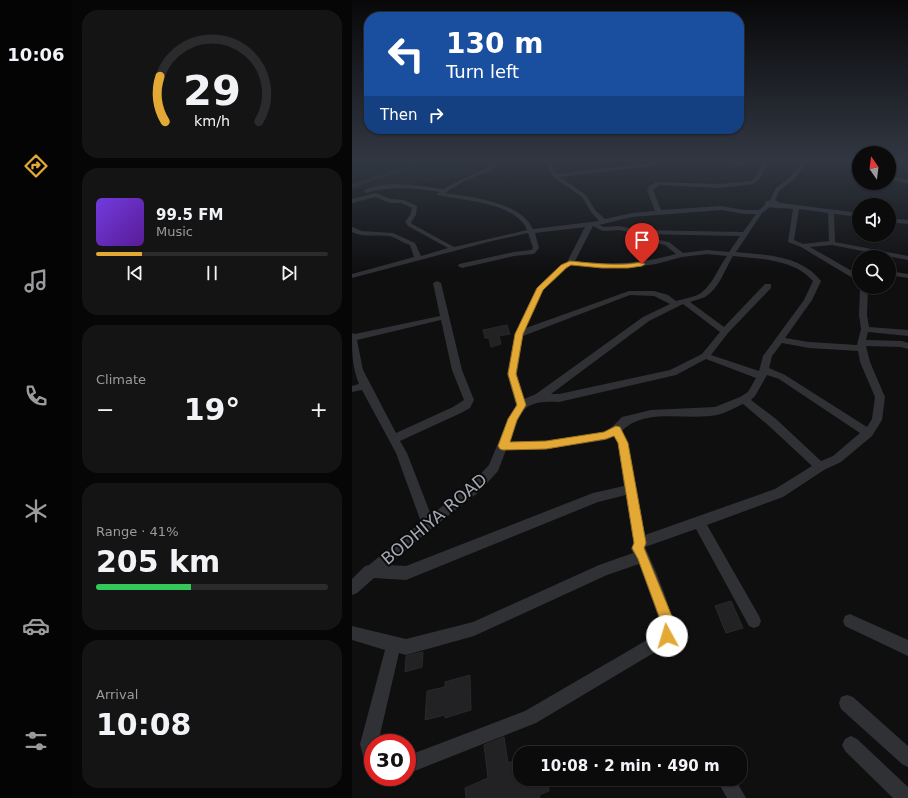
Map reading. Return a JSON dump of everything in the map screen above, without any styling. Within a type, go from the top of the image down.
[{"type":"street","points":[[352,201],[365,197]]},
{"type":"street","points":[[382,197],[390,201],[402,201],[412,204],[415,207],[413,215],[408,222],[410,225],[452,248]]},
{"type":"street","points":[[456,197],[490,204],[512,212],[525,221],[536,248],[533,252],[514,254],[462,266]]},
{"type":"street","points":[[585,197],[593,211],[604,222]]},
{"type":"street","points":[[653,197],[659,212]]},
{"type":"street","points":[[503,446],[546,445],[606,436],[616,430],[626,420],[651,414],[716,412],[744,400],[752,394],[763,373],[768,356],[808,300],[818,281],[811,274],[781,259],[732,254],[707,252],[681,255],[656,262],[628,266],[602,266],[570,263],[564,266],[540,289],[519,334],[512,374],[521,405],[540,397],[646,319],[675,304],[702,295],[717,280],[723,266],[732,254],[760,212],[770,203],[773,197]]},
{"type":"street","points":[[770,203],[775,206],[779,205],[852,215]]},
{"type":"street","points":[[796,207],[790,241],[803,246],[852,274]]},
{"type":"street","points":[[352,276],[452,248],[530,231],[592,225],[632,215],[721,208],[744,212],[760,212]]},
{"type":"street","points":[[831,212],[832,243]]},
{"type":"street","points":[[896,221],[908,222]]},
{"type":"street","points":[[592,225],[603,229],[619,228],[638,232],[745,234]]},
{"type":"street","points":[[570,263],[592,225]]},
{"type":"street","points":[[352,229],[374,235],[395,235],[400,239],[413,244],[418,258]]},
{"type":"street","points":[[636,237],[667,244],[681,255]]},
{"type":"street","points":[[803,246],[832,243],[908,258]]},
{"type":"street","points":[[896,274],[908,276]]},
{"type":"street","points":[[394,439],[457,410],[466,405],[469,400],[457,370],[438,283]]},
{"type":"street","points":[[540,397],[559,398],[673,372],[705,356],[724,331],[768,286]]},
{"type":"street","points":[[519,334],[629,293],[646,292],[659,294],[669,298],[675,304]]},
{"type":"street","points":[[352,633],[406,647],[474,629],[604,570],[641,549],[699,523],[779,493],[820,467],[837,459],[868,432],[877,420],[880,397],[865,362],[862,346],[865,329],[863,315],[864,294]]},
{"type":"street","points":[[684,301],[704,318],[724,331]]},
{"type":"street","points":[[428,524],[401,453],[355,370],[352,337],[445,317]]},
{"type":"street","points":[[865,329],[908,333]]},
{"type":"street","points":[[780,340],[809,345],[862,346],[902,344],[908,346]]},
{"type":"street","points":[[705,356],[782,377],[868,432]]},
{"type":"street","points":[[352,389],[365,386]]},
{"type":"street","points":[[744,400],[772,422],[820,467]]},
{"type":"street","name":"BODHIYA ROAD","points":[[352,588],[428,524],[475,488],[494,468],[512,419],[521,405]]},
{"type":"street","points":[[416,761],[530,717],[667,636],[666,619],[641,549],[623,443],[616,430]]},
{"type":"street","points":[[370,572],[406,573],[597,497],[631,490]]},
{"type":"street","points":[[699,523],[754,621]]},
{"type":"street","points":[[850,621],[908,648]]},
{"type":"street","points":[[372,734],[394,645]]},
{"type":"street","points":[[847,703],[908,758]]},
{"type":"street","points":[[851,744],[906,798]]},
{"type":"street","points":[[730,786],[737,798]]},
{"type":"building","points":[[507,325],[510,334],[499,336],[501,344],[491,347],[489,338],[485,338],[483,330]]},
{"type":"building","points":[[731,601],[743,628],[726,633],[715,606]]},
{"type":"building","points":[[423,652],[422,667],[405,672],[406,656]]},
{"type":"building","points":[[470,675],[471,710],[445,718],[445,715],[425,720],[427,691],[445,687],[445,682]]},
{"type":"building","points":[[504,737],[508,763],[513,761],[513,786],[548,786],[549,791],[539,795],[540,798],[466,798],[465,788],[488,778],[484,745]]},
{"type":"route","points":[[642,264],[628,266],[602,266],[570,263],[564,266],[540,289],[519,334],[512,374],[521,405],[512,419],[503,446],[546,445],[606,436],[616,430],[623,443],[640,543],[638,548],[643,556],[666,619],[667,636]]}]
